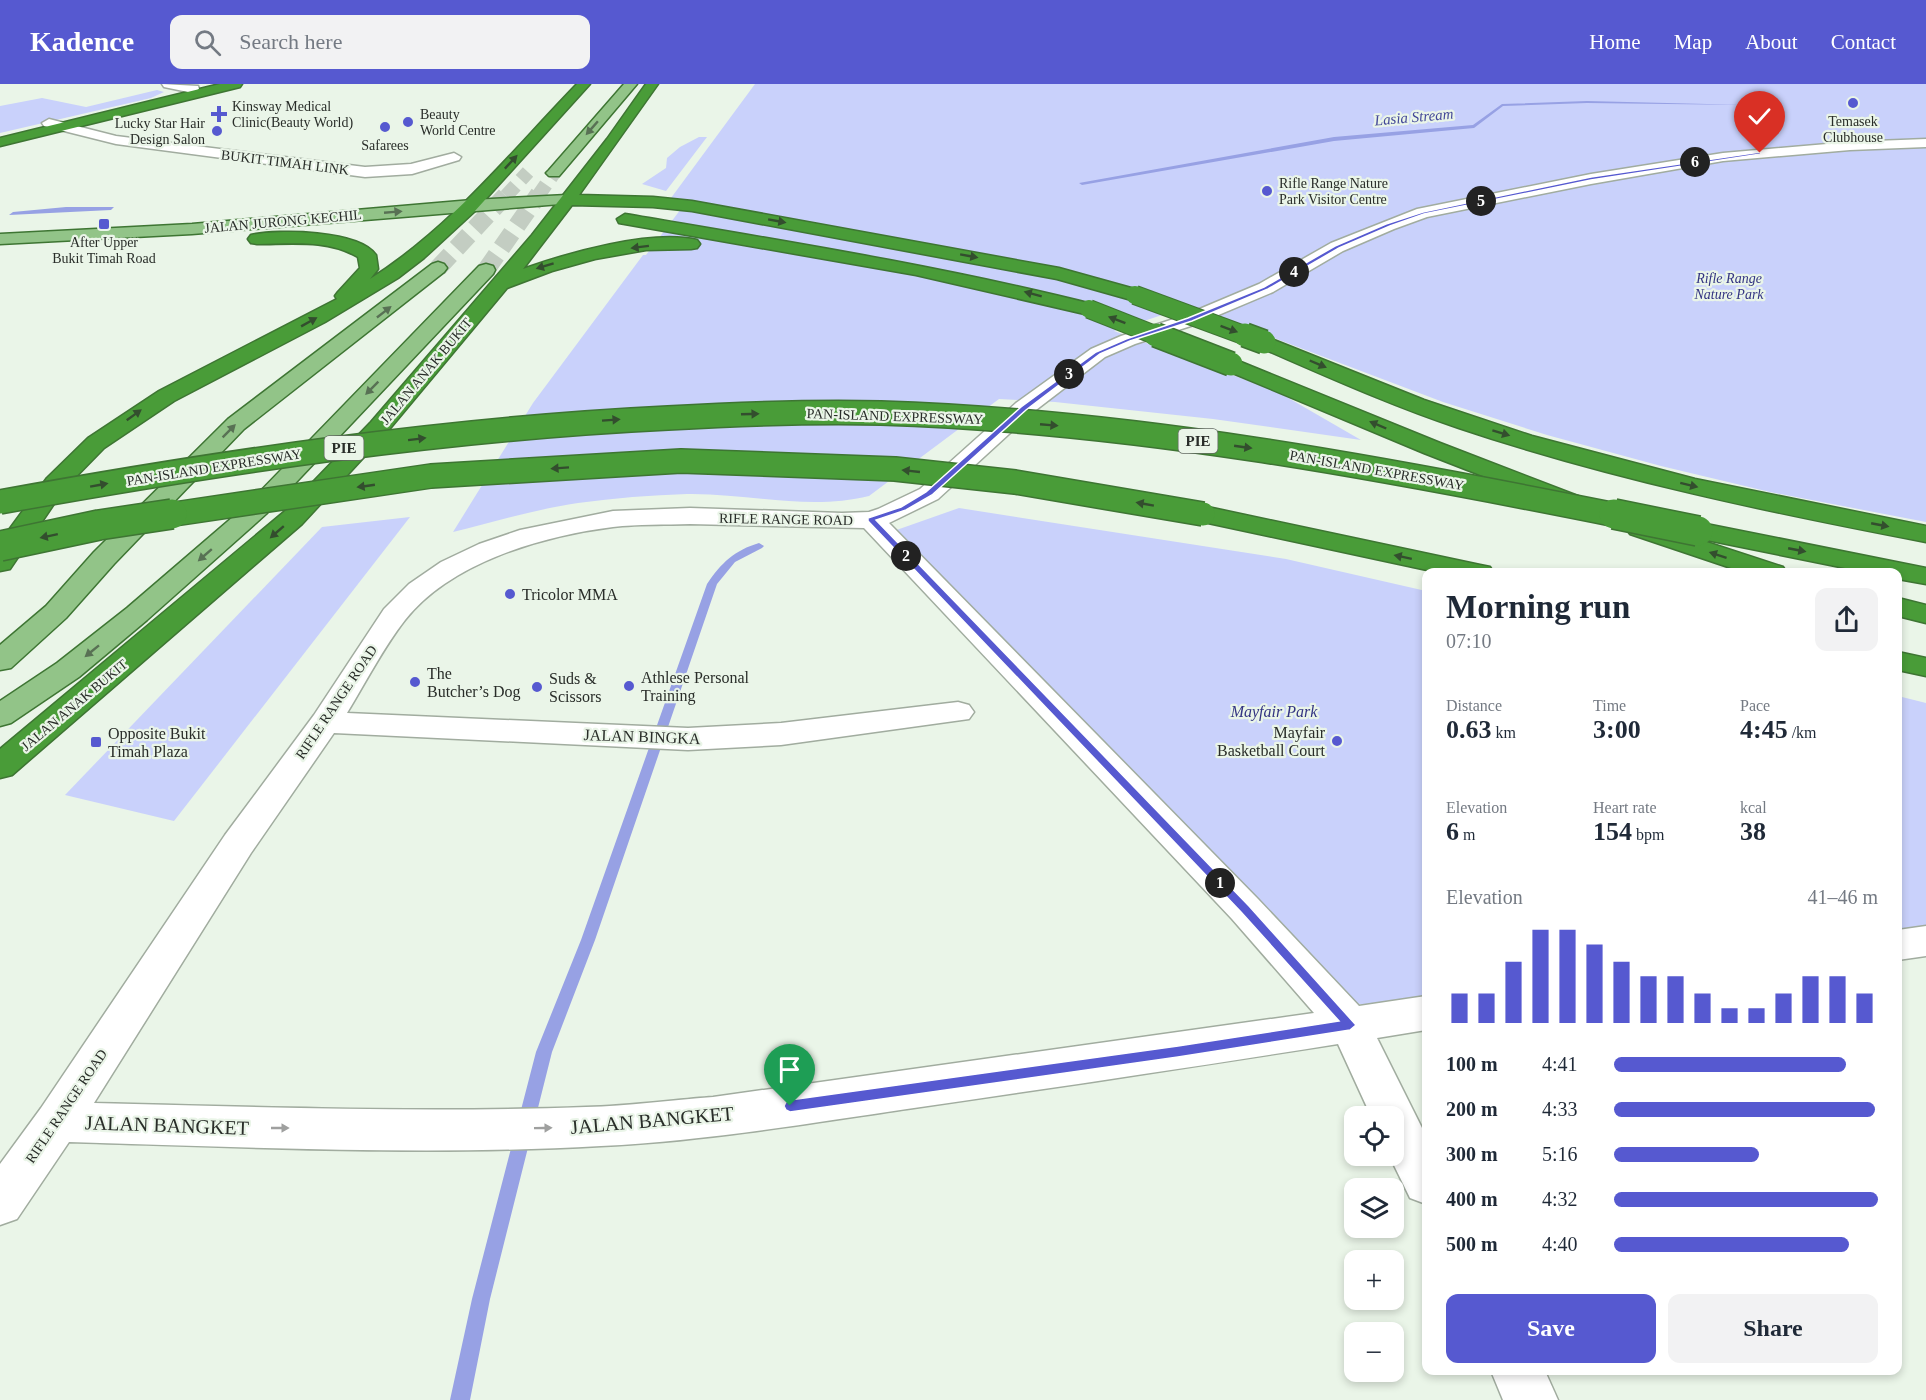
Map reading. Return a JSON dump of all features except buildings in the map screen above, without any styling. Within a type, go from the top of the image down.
[{"type":"highway","points":[[0,142],[212,84]]},
{"type":"highway","points":[[52,127],[236,84]]},
{"type":"highway","points":[[0,562],[58,480],[95,444],[145,408],[337,307],[415,257],[445,233],[584,84]]},
{"type":"highway","name":"JALAN ANAK BUKIT","points":[[0,767],[293,518],[379,427],[492,278],[555,217],[612,142],[652,84]]},
{"type":"highway","points":[[0,135],[28,128]]},
{"type":"highway","points":[[612,142],[612,165]]},
{"type":"highway","points":[[626,188],[653,202]]},
{"type":"highway","points":[[567,200],[653,202],[720,210],[1059,273],[1135,296],[1264,342],[1468,423],[1633,471],[1793,509],[1926,534]]},
{"type":"highway","points":[[555,217],[615,217],[687,237],[935,273],[1017,290],[1089,309],[1231,363],[1432,448],[1643,530],[1758,568]]},
{"type":"highway","points":[[492,278],[527,272],[595,254],[650,246],[687,237]]},
{"type":"highway","points":[[257,239],[330,241],[354,247],[367,255],[370,262],[369,269],[337,307]]},
{"type":"highway","name":"PAN-ISLAND EXPRESSWAY","points":[[0,502],[329,450],[502,429],[656,418],[780,413],[905,414],[1072,427],[1280,453],[1410,474],[1886,568]]},
{"type":"highway","points":[[0,546],[99,525],[431,476],[681,461],[917,471],[1015,482],[1203,514],[1457,568]]},
{"type":"highway","name":"PAN-ISLAND EXPRESSWAY","points":[[1902,571],[1926,576]]},
{"type":"highway","points":[[1902,608],[1926,614]]},
{"type":"highway","points":[[1902,662],[1926,667]]},
{"type":"main road","points":[[554,172],[631,84]]},
{"type":"main road","name":"JALAN JURONG KECHIL","points":[[0,239],[192,229],[472,205],[567,200]]},
{"type":"main road","name":"JALAN JURONG KECHIL","points":[[0,254],[257,239],[453,222],[555,217]]},
{"type":"main road","points":[[0,661],[56,612],[104,558],[236,424],[438,268]]},
{"type":"main road","name":"JALAN ANAK BUKIT","points":[[0,716],[68,670],[137,614],[257,509],[337,423],[492,278]]},
{"type":"street","points":[[173,84],[193,89]]},
{"type":"street","name":"BUKIT TIMAH LINK","points":[[52,127],[139,151],[186,154],[349,178]]},
{"type":"street","name":"BUKIT TIMAH LINK","points":[[28,128],[52,127],[127,141],[365,172],[401,171],[454,157],[442,170],[425,175],[393,179]]},
{"type":"street","name":"RIFLE RANGE ROAD","points":[[0,1203],[57,1122],[238,844],[325,722],[394,615],[419,590],[443,573],[489,550],[530,536],[614,519],[690,516],[803,522],[871,520],[903,509],[929,494],[1024,408],[1098,353],[1128,340],[1190,320],[1266,288],[1337,247],[1407,218],[1591,179],[1723,157],[1839,147],[1926,143]]},
{"type":"street","points":[[871,520],[1245,909],[1350,1025],[1422,1175]]},
{"type":"street","name":"JALAN BINGKA","points":[[325,722],[688,739],[781,734],[958,712]]},
{"type":"street","points":[[1902,944],[1926,941]]},
{"type":"street","name":"JALAN BANGKET","points":[[57,1122],[221,1128],[586,1127],[724,1115],[1178,1052],[1422,1014]]},
{"type":"street","points":[[1519,1375],[1531,1400]]},
{"type":"green space","name":"Rifle Range Nature Park","points":[[755,84],[1926,84],[1926,522],[1770,492],[1661,466],[1547,435],[1443,402],[1189,306],[1114,331],[1278,392],[1361,440],[1213,419],[1055,402],[999,399],[869,496],[824,502],[710,494],[632,497],[592,501],[531,512],[453,532],[533,403],[643,255],[646,255],[687,201],[671,198]]},
{"type":"green space","points":[[157,90],[164,92],[151,98],[0,133],[0,106],[42,98],[86,107]]},
{"type":"green space","points":[[699,137],[707,137],[666,191],[642,184],[666,168],[667,158],[680,147]]},
{"type":"green space","name":"Mayfair Park","points":[[959,508],[1286,559],[1422,590],[1422,1012],[1346,1002],[888,533]]},
{"type":"green space","points":[[410,517],[174,821],[65,795],[322,527]]},
{"type":"green space","points":[[1902,697],[1926,703],[1926,941],[1902,944]]},
{"type":"shaded area","points":[[66,207],[114,207],[111,210],[9,215],[13,212]]},
{"type":"waterway","name":"Lasia Stream","points":[[1082,183],[1334,139],[1474,126],[1502,105],[1587,102],[1745,105]]},
{"type":"waterway","points":[[460,1400],[481,1299],[544,1052],[588,940],[712,584],[731,560],[759,546]]},
{"type":"tunnel","points":[[506,196],[528,172]]},
{"type":"tunnel","points":[[538,196],[554,173]]},
{"type":"tunnel","points":[[438,268],[507,194]]},
{"type":"tunnel","points":[[486,270],[539,194]]},
{"type":"place","name":"Temasek Clubhouse","points":[[1853,103]]},
{"type":"place","name":"Kinsway Medical Clinic(Beauty World)","points":[[219,114]]},
{"type":"place","name":"Beauty World Centre","points":[[408,122]]},
{"type":"place","name":"Safarees","points":[[385,127]]},
{"type":"place","name":"Lucky Star Hair Design Salon","points":[[217,131]]},
{"type":"place","name":"Rifle Range Nature Park Visitor Centre","points":[[1267,191]]},
{"type":"place","name":"After Upper Bukit Timah Road","points":[[104,224]]},
{"type":"place","name":"Tricolor MMA","points":[[510,594]]},
{"type":"place","name":"The Butcher’s Dog","points":[[415,682]]},
{"type":"place","name":"Athlese Personal Training","points":[[629,686]]},
{"type":"place","name":"Suds & Scissors","points":[[537,687]]},
{"type":"place","name":"Mayfair Basketball Court","points":[[1337,741]]},
{"type":"place","name":"Opposite Bukit Timah Plaza","points":[[96,742]]},
{"type":"route","points":[[790,1106],[1178,1052],[1350,1025],[1245,909],[871,520],[903,509],[929,494],[1024,408],[1098,353],[1128,340],[1190,320],[1266,288],[1337,247],[1388,225],[1448,207],[1591,179],[1760,153]]}]
